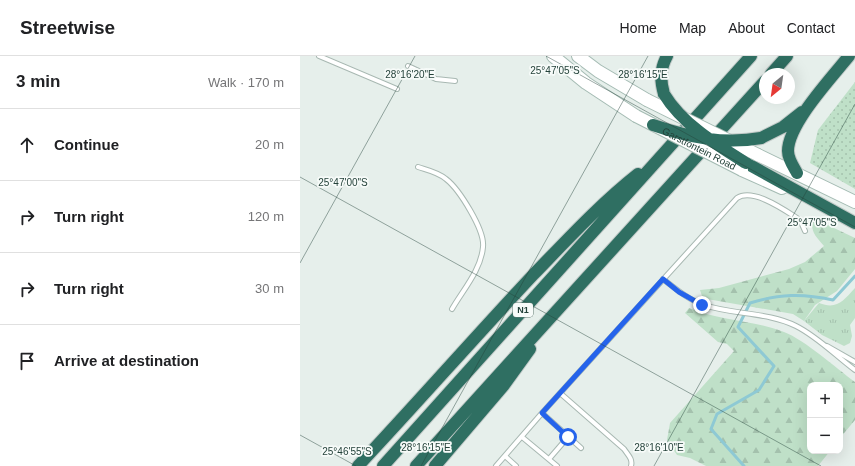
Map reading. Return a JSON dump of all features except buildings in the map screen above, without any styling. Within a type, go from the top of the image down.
[{"type":"highway","points":[[667,56],[661,72],[661,82],[664,94],[669,103],[683,117],[744,166],[855,223]]},
{"type":"highway","name":"N1","points":[[383,466],[751,56]]},
{"type":"highway","points":[[776,68],[787,56]]},
{"type":"highway","points":[[652,125],[712,140],[732,142],[761,138],[783,128],[806,109],[849,56]]},
{"type":"highway","name":"N1","points":[[416,466],[759,88]]},
{"type":"highway","points":[[797,173],[791,163],[788,149],[789,142],[806,109]]},
{"type":"highway","points":[[358,466],[486,325],[587,219],[620,188],[663,155]]},
{"type":"highway","points":[[435,466],[522,362],[549,319]]},
{"type":"main road","name":"Garstfontein Road","points":[[553,56],[586,83],[636,116],[652,125],[744,166]]},
{"type":"main road","name":"Garstfontein Road","points":[[578,56],[598,71],[647,100],[855,202]]},
{"type":"lane","points":[[319,56],[397,89]]},
{"type":"lane","points":[[408,66],[436,79],[455,81]]},
{"type":"lane","points":[[418,167],[440,175],[453,186],[482,234],[484,246],[476,271],[452,309]]},
{"type":"lane","points":[[496,466],[730,203],[741,195],[767,200],[797,218],[801,222],[805,231]]},
{"type":"lane","points":[[663,279],[694,301],[708,307],[771,318],[797,326],[823,344],[855,370]]},
{"type":"lane","points":[[823,344],[855,362]]},
{"type":"lane","points":[[560,393],[624,449],[630,457],[632,462],[631,466]]},
{"type":"lane","points":[[542,413],[581,448]]},
{"type":"lane","points":[[522,437],[557,466]]},
{"type":"lane","points":[[550,459],[568,437]]},
{"type":"lane","points":[[505,456],[516,466]]},
{"type":"green space","points":[[855,82],[855,189],[810,163],[818,130]]},
{"type":"green space","points":[[813,218],[855,238],[855,269],[837,291],[815,305],[804,321],[793,314],[707,299],[702,296],[700,290],[719,288],[789,269],[805,262],[824,246],[814,233],[812,226]]},
{"type":"green space","points":[[855,288],[855,318],[850,325],[852,336],[850,343],[844,346],[822,335],[804,321],[819,303],[825,305],[835,305],[843,300]]},
{"type":"green space","points":[[689,308],[713,316],[761,325],[784,332],[811,348],[855,382],[855,420],[843,434],[843,382],[807,382],[807,454],[828,454],[818,466],[706,466],[690,458],[677,455],[667,440],[670,423],[734,351],[727,344],[718,342],[685,313]]},
{"type":"waterway","points":[[744,466],[711,429],[717,414],[759,390],[774,366],[738,327],[750,303],[781,296],[811,296],[833,300],[855,276]]},
{"type":"route","points":[[568,437],[542,413],[663,279],[679,292],[702,305]]}]
